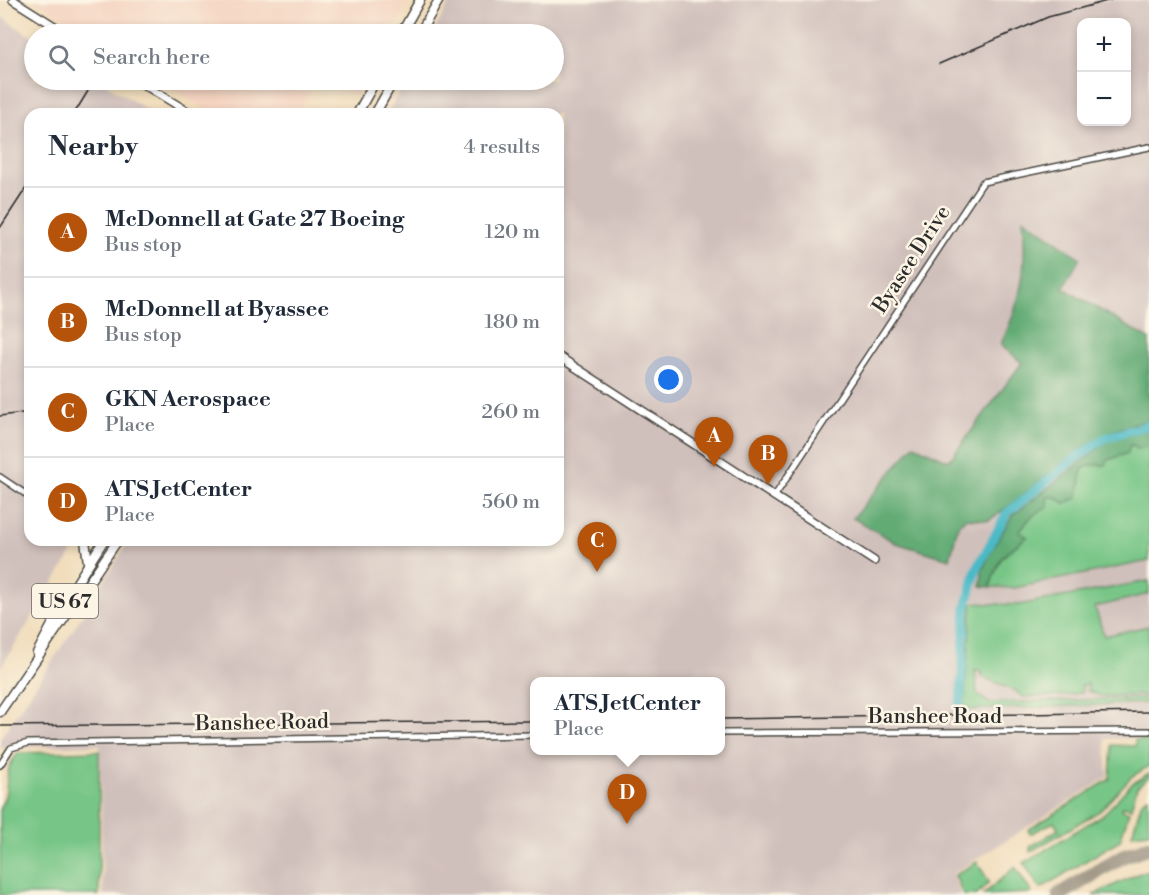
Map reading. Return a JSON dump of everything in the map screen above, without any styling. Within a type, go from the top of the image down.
[{"type":"highway","points":[[407,24],[420,0]]},
{"type":"highway","points":[[425,24],[439,0]]},
{"type":"highway","points":[[360,108],[370,90]]},
{"type":"highway","points":[[378,108],[388,90]]},
{"type":"highway","points":[[85,546],[87,565]]},
{"type":"highway","name":"US 67","points":[[33,661],[52,622],[98,546]]},
{"type":"highway","name":"US 67","points":[[0,712],[33,661],[68,617],[114,546]]},
{"type":"main road","points":[[14,0],[51,24]]},
{"type":"main road","points":[[151,90],[179,108]]},
{"type":"main road","points":[[564,360],[874,561]]},
{"type":"street","name":"Byasee Drive","points":[[774,497],[983,182],[1149,147]]},
{"type":"street","points":[[0,477],[24,493]]},
{"type":"street","points":[[108,546],[112,549]]},
{"type":"street","name":"Banshee Road","points":[[725,734],[1149,731]]},
{"type":"street","name":"Banshee Road","points":[[0,765],[11,748],[28,743],[530,735]]},
{"type":"shaded area","points":[[35,0],[410,0],[397,24],[73,24]]},
{"type":"shaded area","points":[[451,0],[1149,0],[1149,738],[1105,739],[1108,777],[952,874],[961,895],[103,895],[100,745],[0,748],[0,739],[77,624],[125,546],[564,546],[564,108],[390,108],[400,90],[564,90],[564,24],[438,24]]},
{"type":"shaded area","points":[[0,16],[24,32],[24,90],[115,90],[144,108],[24,108],[24,546],[76,546],[0,669]]},
{"type":"shaded area","points":[[175,90],[311,90],[301,108],[203,108]]},
{"type":"shaded area","points":[[341,90],[359,90],[356,96]]},
{"type":"green space","points":[[1023,218],[1080,258],[1063,288],[1149,339],[1149,421],[1126,426],[1084,447],[989,520],[965,518],[958,526],[950,559],[896,543],[853,518],[914,445],[949,461],[1022,363],[1001,344],[1014,312],[1022,282]]},
{"type":"green space","points":[[1149,429],[1148,447],[1137,449],[1134,445],[1130,445],[1128,453],[1108,460],[1106,465],[1091,465],[1082,469],[1078,498],[1065,503],[1055,497],[1047,497],[1048,507],[1033,515],[1019,531],[1027,537],[1003,557],[990,587],[981,586],[982,571],[1012,516],[1109,440]]},
{"type":"green space","points":[[1134,444],[1149,446],[1149,561],[1014,588],[990,587],[1003,557],[1027,537],[1019,531],[1047,497],[1055,497],[1065,503],[1081,485],[1082,469],[1090,465],[1105,465],[1107,460],[1116,457]]},
{"type":"green space","points":[[1149,581],[1149,594],[1095,607],[1104,636],[1149,626],[1149,695],[1100,696],[1088,691],[1088,684],[1082,685],[1083,692],[1064,696],[1022,697],[1016,691],[982,677],[982,672],[975,671],[977,694],[989,703],[1149,698],[1149,703],[970,710],[964,706],[972,603],[1018,605]]},
{"type":"green space","points":[[1135,740],[1149,740],[1149,766],[1131,777],[1100,811],[1030,852],[1030,847],[1059,829],[1054,822],[1030,834],[1028,830],[1110,779],[1112,745],[1135,746]]},
{"type":"green space","points":[[99,751],[99,895],[0,895],[0,807],[13,760],[19,753]]},
{"type":"green space","points":[[1149,773],[1149,777],[1137,787],[1131,808],[1123,806],[1122,810],[1129,812],[1120,840],[1040,889],[1024,863],[1104,814],[1131,784]]},
{"type":"green space","points":[[1148,797],[1149,832],[1132,834],[1142,801]]},
{"type":"green space","points":[[977,862],[989,882],[977,895],[963,895],[955,875]]},
{"type":"green space","points":[[1015,867],[1032,893],[983,895]]},
{"type":"green space","points":[[1142,872],[1149,872],[1149,895],[1093,895]]},
{"type":"waterway","points":[[959,721],[966,608],[976,570],[1007,513],[1105,438],[1149,425]]},
{"type":"taxiway","points":[[1059,895],[1123,856],[1149,847]]},
{"type":"railway","points":[[939,64],[1048,17],[1111,0]]},
{"type":"railway","points":[[78,108],[88,91]]},
{"type":"railway","points":[[0,228],[24,191]]},
{"type":"railway","points":[[0,416],[24,413]]},
{"type":"railway","points":[[725,719],[1149,712]]},
{"type":"railway","points":[[0,726],[530,721]]},
{"type":"place","name":"McDonnell at Gate 27 Boeing","points":[[714,467]]},
{"type":"place","name":"McDonnell at Byassee","points":[[768,485]]},
{"type":"place","name":"GKN Aerospace","points":[[597,572]]},
{"type":"place","name":"ATS JetCenter","points":[[627,824]]}]
